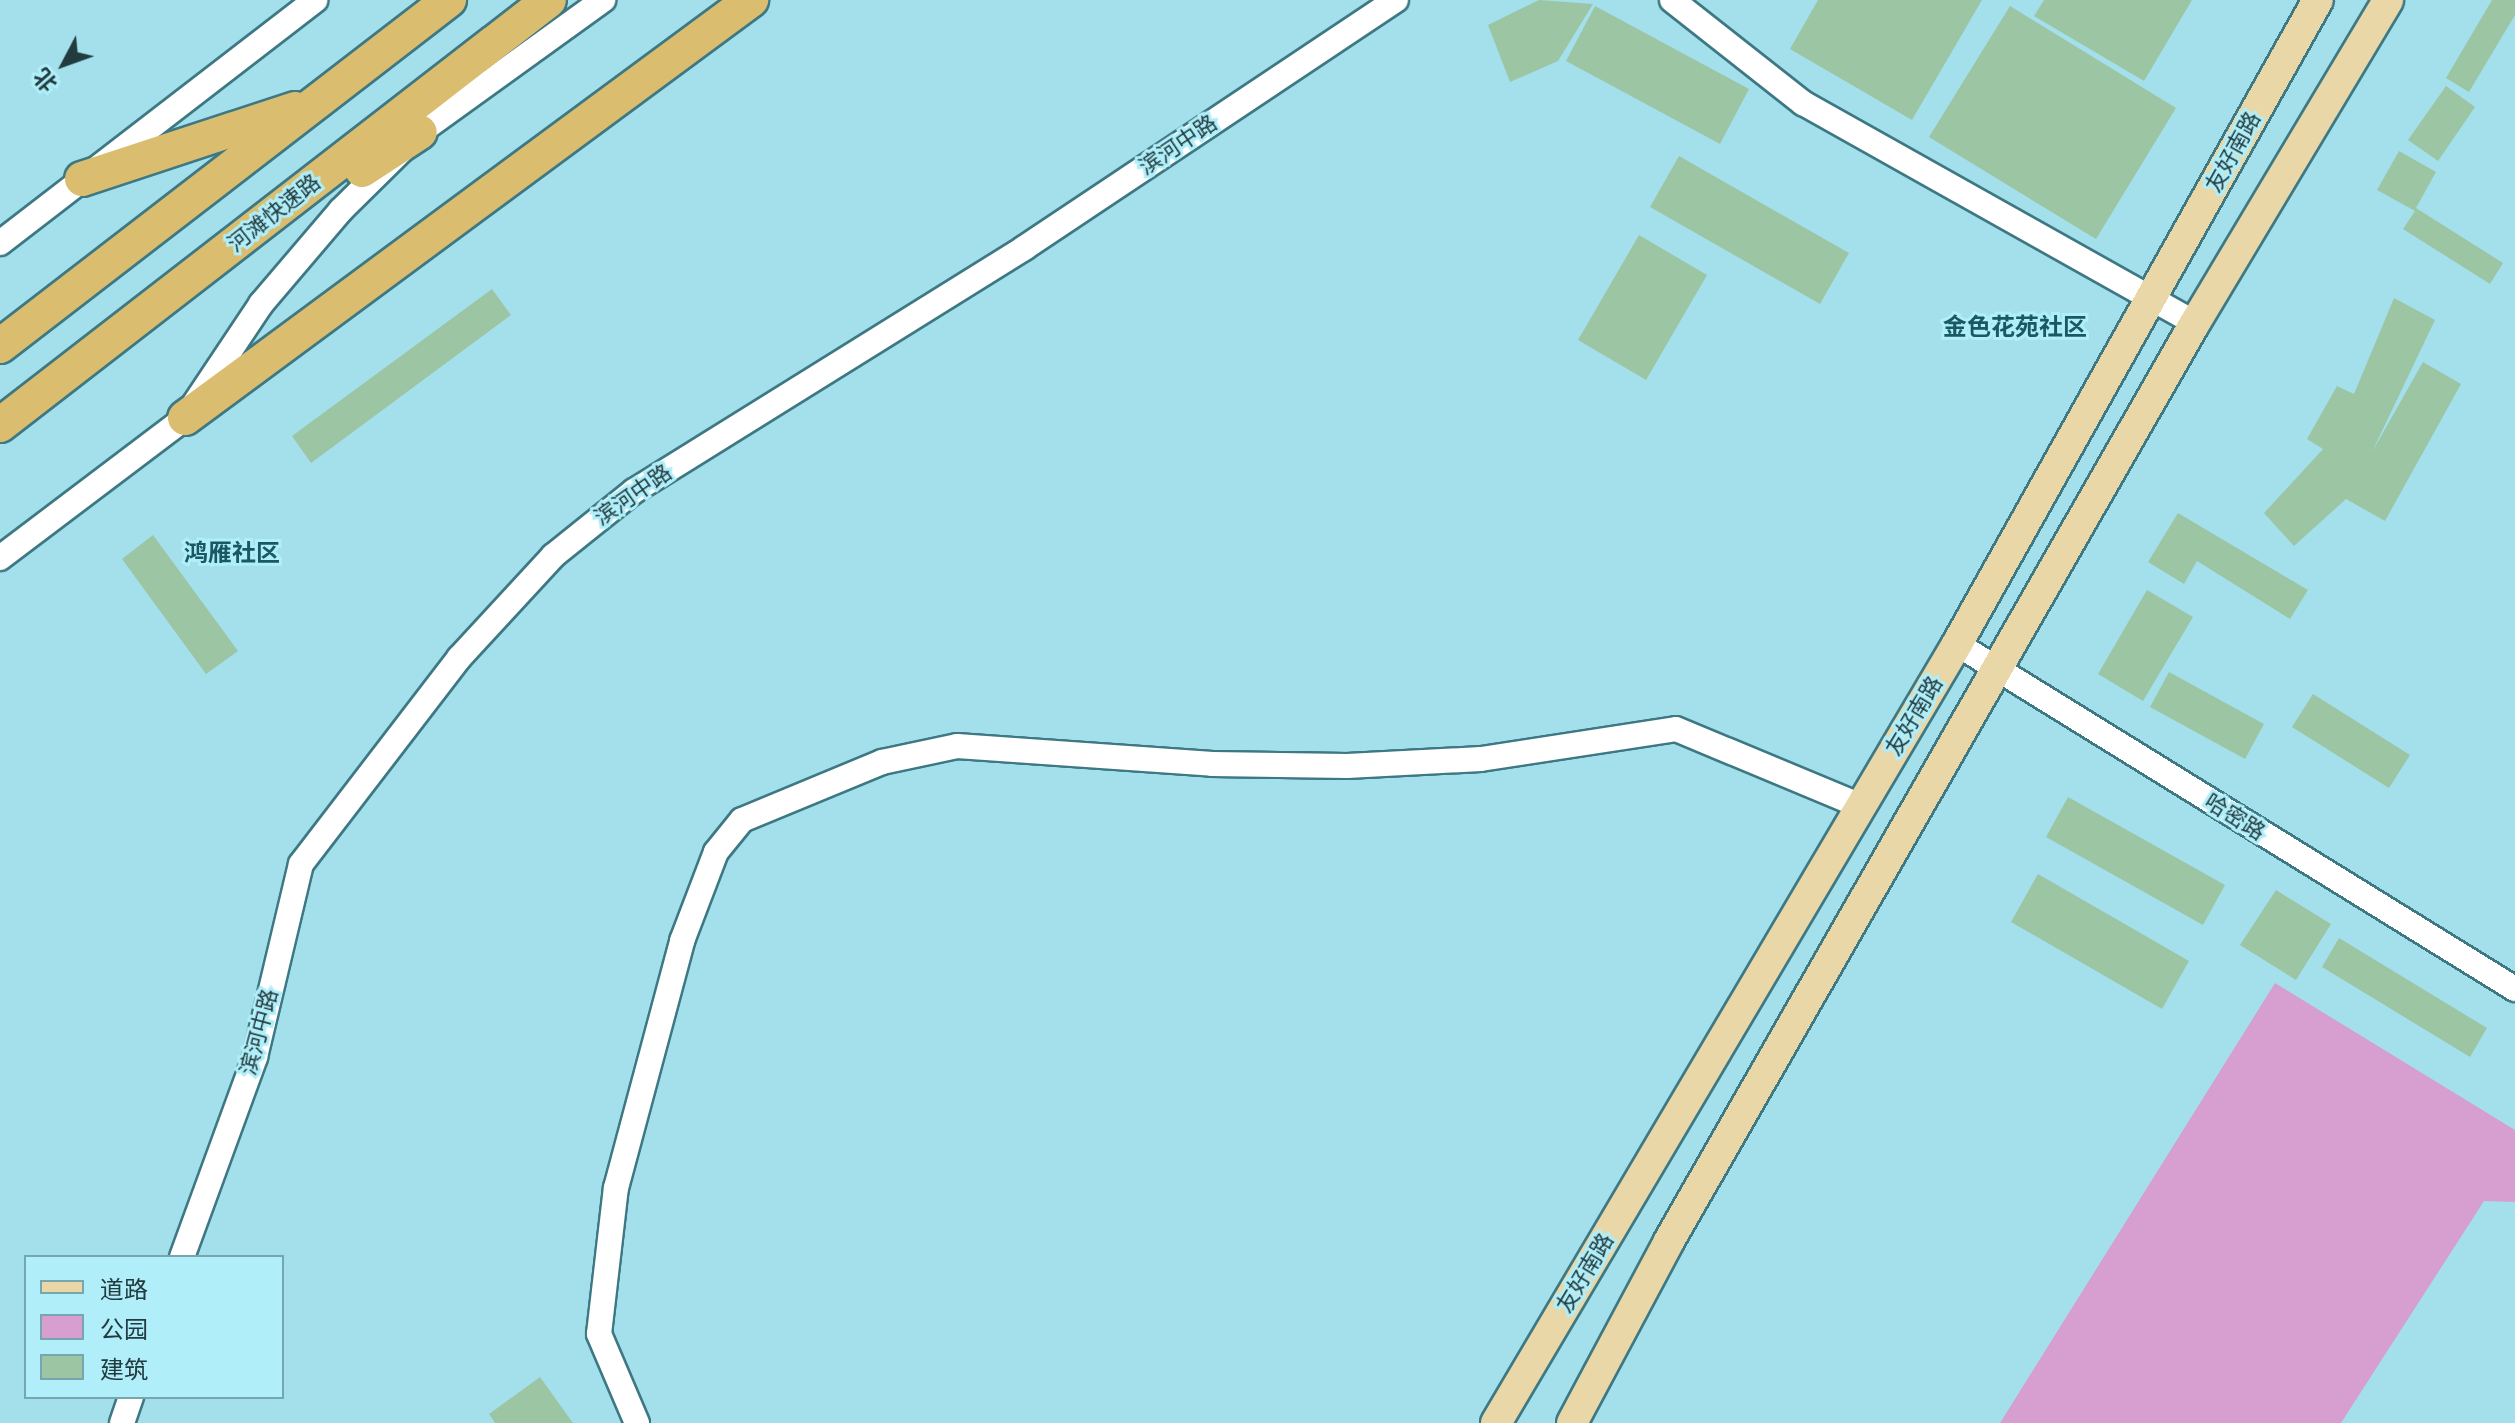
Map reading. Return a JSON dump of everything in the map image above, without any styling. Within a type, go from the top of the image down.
[{"type":"highway","points":[[0,346],[449,0]]},
{"type":"highway","name":"河滩快速路","points":[[0,425],[549,0]]},
{"type":"highway","points":[[185,418],[751,0]]},
{"type":"highway","points":[[82,179],[315,103]]},
{"type":"highway","points":[[231,246],[420,132]]},
{"type":"main road","name":"友好南路","points":[[1496,1423],[1957,644],[2318,0]]},
{"type":"main road","points":[[1572,1423],[1669,1241],[1999,670],[2195,323],[2388,0]]},
{"type":"street","points":[[0,243],[315,0]]},
{"type":"street","points":[[0,558],[185,418],[261,304],[341,210],[420,132],[603,0]]},
{"type":"street","name":"滨河中路","points":[[183,1255],[255,1057],[301,864],[459,658],[553,556],[634,491],[1024,248],[1396,0]]},
{"type":"street","points":[[1672,0],[1803,103],[2149,301],[2195,323]]},
{"type":"street","name":"哈密路","points":[[1957,644],[2515,989]]},
{"type":"street","points":[[637,1423],[599,1334],[616,1188],[682,941],[716,852],[742,820],[882,762],[957,746],[1212,764],[1347,766],[1481,759],[1676,729],[1861,806]]},
{"type":"street","points":[[122,1423],[130,1399]]},
{"type":"green space","points":[[2275,983],[2515,1130],[2515,1202],[2484,1201],[2341,1423],[2000,1423]]},
{"type":"building","points":[[1539,0],[1593,4],[1558,61],[1510,82],[1488,25]]},
{"type":"building","points":[[1818,0],[1982,0],[1912,120],[1790,49]]},
{"type":"building","points":[[2044,0],[2192,0],[2144,81],[2034,16]]},
{"type":"building","points":[[2492,0],[2515,0],[2515,15],[2469,92],[2446,78]]},
{"type":"building","points":[[1595,6],[1749,89],[1720,144],[1566,61]]},
{"type":"building","points":[[2010,6],[2176,108],[2096,239],[1929,137]]},
{"type":"building","points":[[2446,86],[2475,107],[2438,161],[2408,140]]},
{"type":"building","points":[[2399,151],[2436,172],[2416,208],[2503,263],[2490,284],[2403,229],[2415,211],[2377,190]]},
{"type":"building","points":[[1679,156],[1849,253],[1820,304],[1650,207]]},
{"type":"building","points":[[1639,235],[1707,275],[1646,380],[1578,340]]},
{"type":"building","points":[[492,289],[511,315],[311,463],[292,436]]},
{"type":"building","points":[[2394,298],[2435,320],[2372,452],[2423,362],[2461,384],[2385,521],[2346,499],[2294,546],[2264,513],[2323,449],[2307,439],[2337,386],[2354,394]]},
{"type":"building","points":[[2178,513],[2308,590],[2290,619],[2197,561],[2184,584],[2148,562]]},
{"type":"building","points":[[153,535],[238,651],[206,674],[122,559]]},
{"type":"building","points":[[2147,590],[2193,617],[2143,701],[2098,674]]},
{"type":"building","points":[[2169,672],[2264,724],[2245,759],[2150,707]]},
{"type":"building","points":[[2313,694],[2410,755],[2389,788],[2292,727]]},
{"type":"building","points":[[2068,797],[2225,885],[2203,925],[2046,837]]},
{"type":"building","points":[[2038,874],[2189,961],[2162,1009],[2011,922]]},
{"type":"building","points":[[2276,890],[2331,924],[2296,980],[2240,945]]},
{"type":"building","points":[[2339,938],[2487,1028],[2470,1057],[2322,967]]},
{"type":"building","points":[[540,1377],[573,1423],[495,1423],[489,1414]]},
{"type":"district","name":"金色花苑社区","points":[[2015,328]]},
{"type":"district","name":"鸿雁社区","points":[[232,554]]}]
